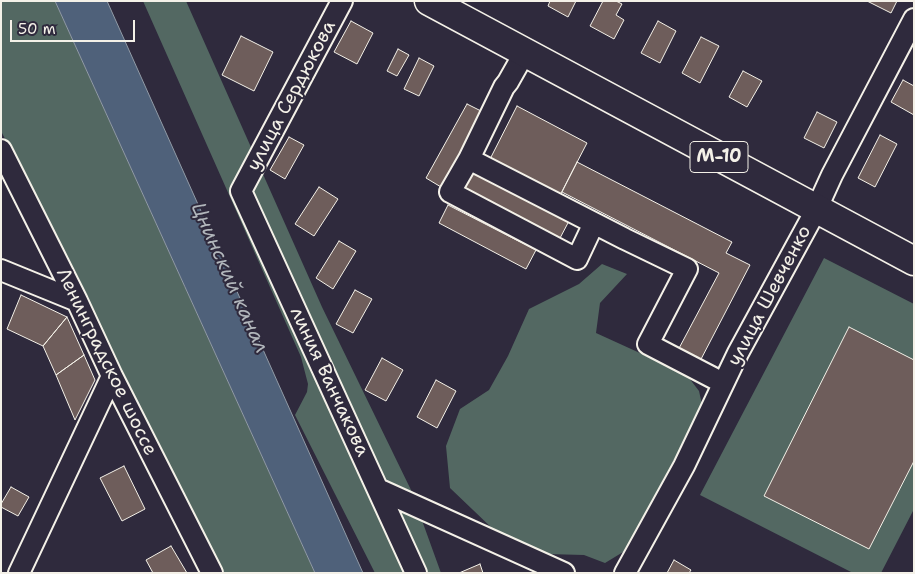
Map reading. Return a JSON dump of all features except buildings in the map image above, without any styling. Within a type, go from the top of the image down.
[{"type":"highway","name":"М-10","points":[[429,1],[914,261]]},
{"type":"street","name":"улица Сердюкова","points":[[241,191],[342,1]]},
{"type":"street","name":"улица Шевченко","points":[[625,573],[684,466],[738,354],[816,210],[832,175],[914,20]]},
{"type":"street","points":[[525,52],[504,87],[469,159],[450,192],[577,259],[594,223]]},
{"type":"street","name":"Ленинградское шоссе","points":[[1,150],[77,301],[112,376],[212,573]]},
{"type":"street","points":[[469,159],[687,269],[648,344],[724,383]]},
{"type":"street","name":"линия Ванчакова","points":[[241,191],[416,573]]},
{"type":"street","points":[[1,270],[77,301]]},
{"type":"street","points":[[19,573],[112,376]]},
{"type":"street","points":[[378,489],[564,573]]},
{"type":"green space","points":[[1,1],[55,1],[315,573],[224,573],[1,131]]},
{"type":"green space","points":[[143,1],[186,1],[322,307],[411,490],[441,573],[375,573],[295,415],[307,392],[308,384],[301,357]]},
{"type":"green space","points":[[824,258],[914,304],[914,509],[881,573],[853,573],[700,495]]},
{"type":"green space","points":[[602,264],[627,274],[600,303],[596,333],[686,374],[699,391],[703,409],[633,546],[605,563],[584,555],[546,554],[495,531],[450,488],[446,446],[460,409],[489,390],[508,356],[529,309],[579,284]]},
{"type":"water","name":"Цнинский канал","points":[[55,1],[107,1],[363,573],[315,573]]}]
